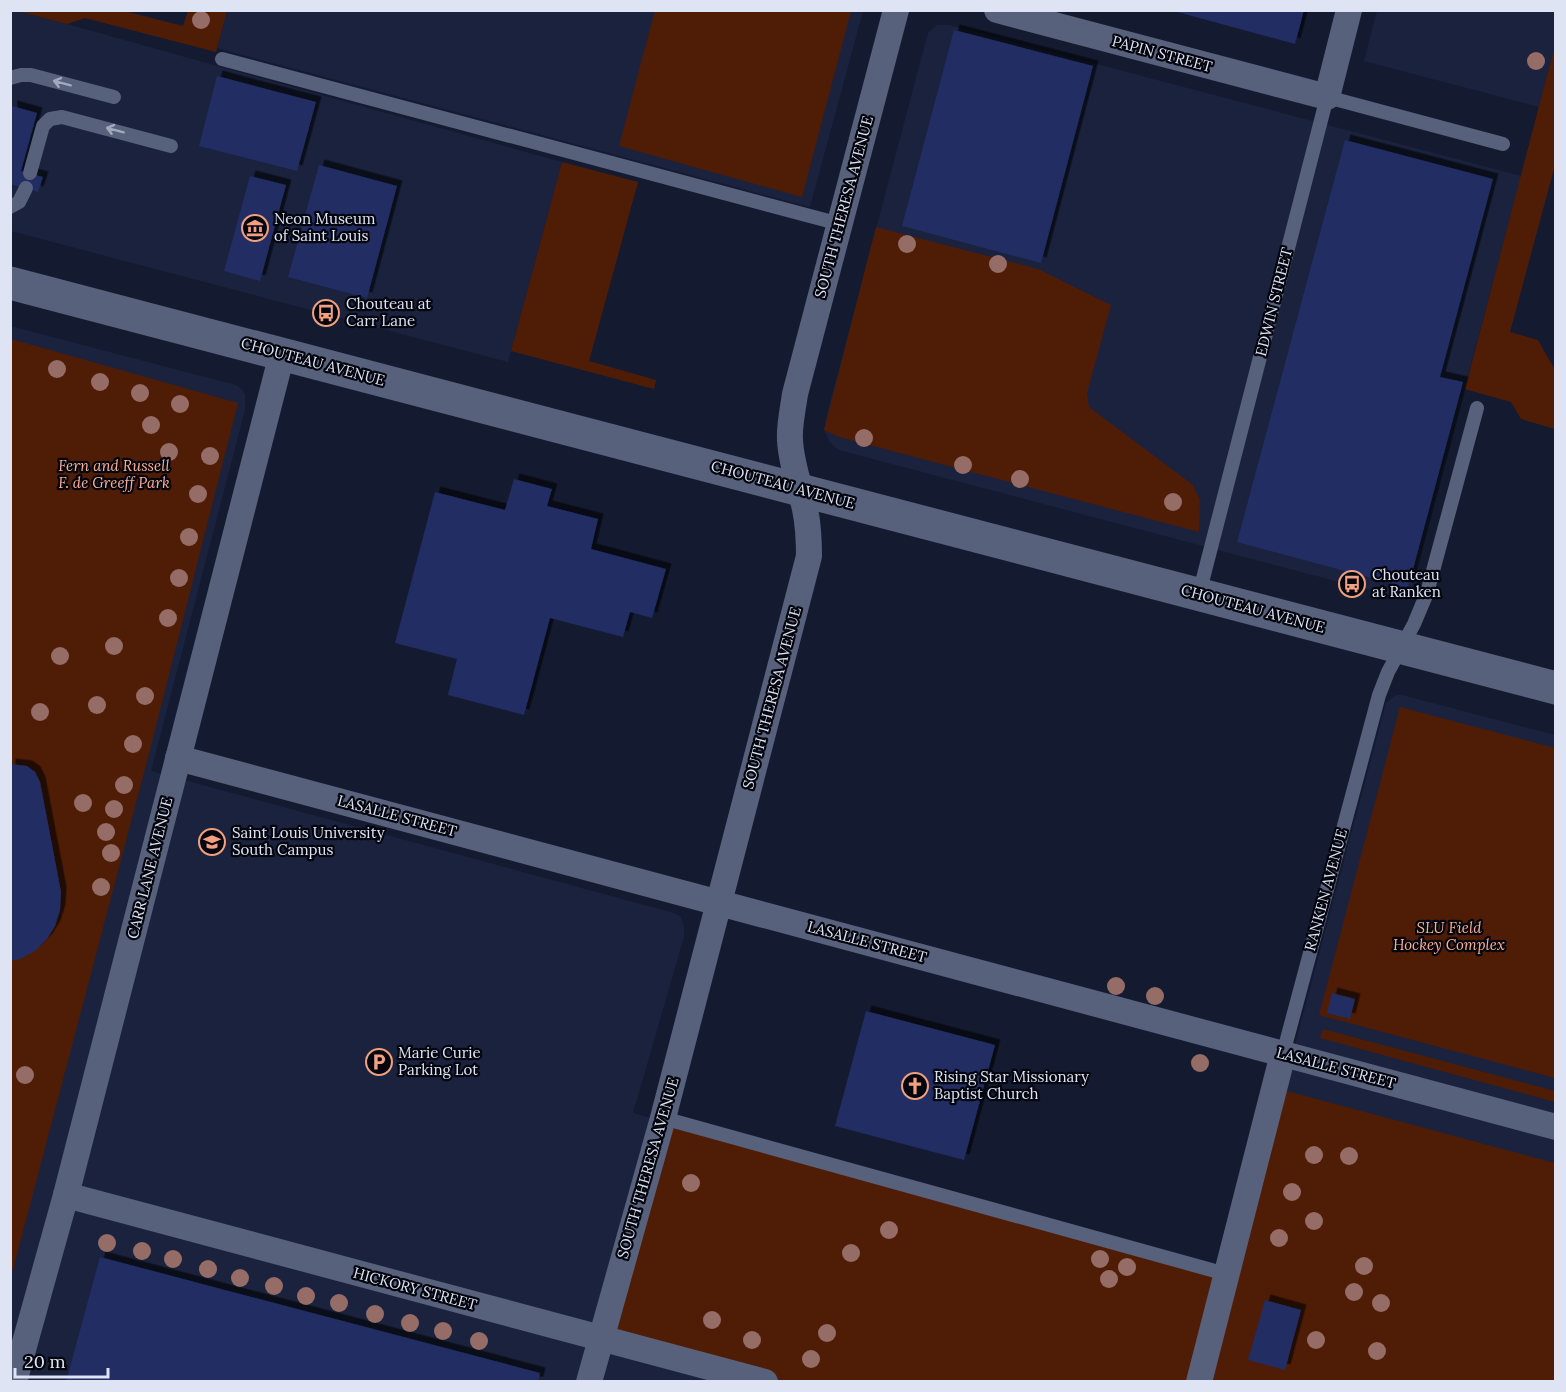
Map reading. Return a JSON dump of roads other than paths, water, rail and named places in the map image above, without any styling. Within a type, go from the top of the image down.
[{"type":"main road","name":"CHOUTEAU AVENUE","points":[[10,283],[1556,688]]},
{"type":"street","name":"SOUTH THERESA AVENUE","points":[[589,1382],[663,1118],[808,556],[808,532],[790,441],[791,416],[896,10]]},
{"type":"street","name":"PAPIN STREET","points":[[998,10],[1327,97]]},
{"type":"street","name":"EDWIN STREET","points":[[1327,97],[1349,10]]},
{"type":"street","name":"CARR LANE AVENUE","points":[[14,1382],[66,1195],[282,354]]},
{"type":"street","name":"LASALLE STREET","points":[[178,758],[1556,1127]]},
{"type":"street","name":"RANKEN AVENUE","points":[[1199,1382],[1283,1054]]},
{"type":"street","name":"HICKORY STREET","points":[[66,1195],[765,1382]]},
{"type":"lane","points":[[222,59],[840,224]]},
{"type":"lane","points":[[10,78],[31,75],[114,97]]},
{"type":"lane","points":[[1327,97],[1503,144]]},
{"type":"lane","name":"EDWIN STREET","points":[[1199,594],[1327,97]]},
{"type":"lane","points":[[30,173],[43,126],[50,119],[62,117],[171,146]]},
{"type":"lane","points":[[10,207],[19,202],[26,188]]},
{"type":"lane","name":"RANKEN AVENUE","points":[[1283,1054],[1379,695],[1427,593],[1477,408]]},
{"type":"lane","points":[[663,1118],[1226,1274]]},
{"type":"place","name":"Neon Museum of Saint Louis","points":[[255,228]]},
{"type":"place","name":"Chouteau at Carr Lane","points":[[326,313]]},
{"type":"place","name":"Chouteau at Ranken","points":[[1352,584]]},
{"type":"place","name":"Saint Louis University South Campus","points":[[212,842]]},
{"type":"place","name":"Marie Curie Parking Lot","points":[[379,1062]]},
{"type":"place","name":"Rising Star Missionary Baptist Church","points":[[915,1086]]},
{"type":"park label","name":"Fern and Russell F. de Greeff Park","points":[[114,474]]},
{"type":"park label","name":"SLU Field Hockey Complex","points":[[1449,936]]}]
